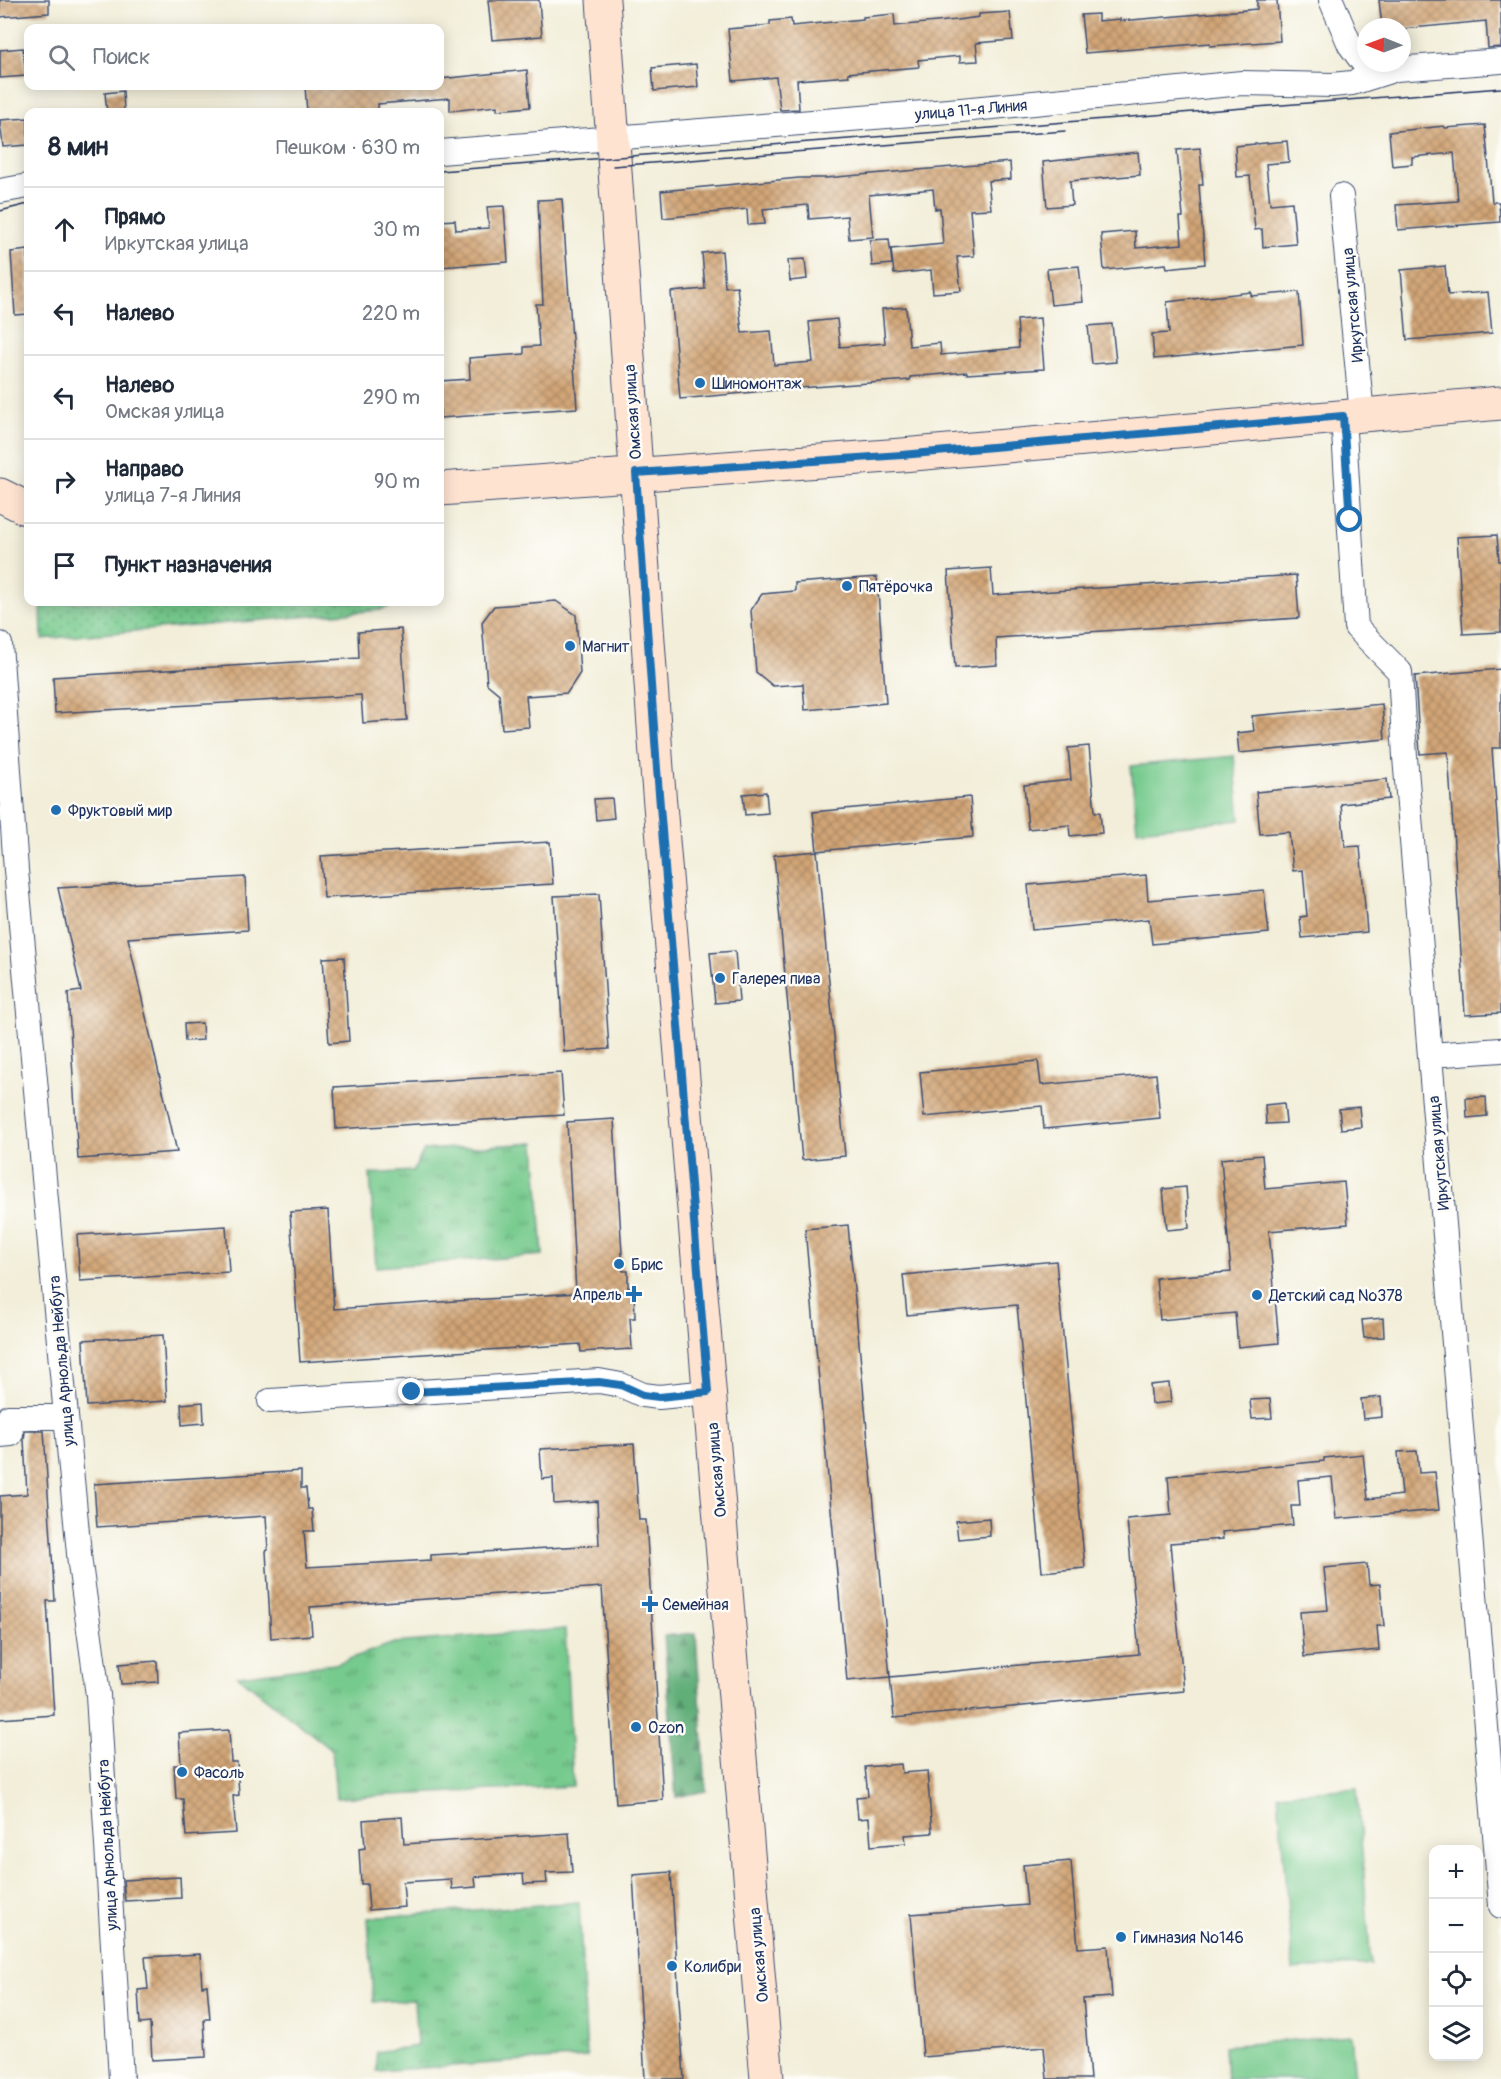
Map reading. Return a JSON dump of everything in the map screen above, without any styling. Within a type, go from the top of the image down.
[{"type":"main road","name":"Омская улица","points":[[603,0],[656,757],[768,2079]]},
{"type":"main road","points":[[444,489],[902,455],[1501,403]]},
{"type":"main road","points":[[0,495],[24,506]]},
{"type":"street","points":[[1331,0],[1350,45],[1372,75]]},
{"type":"street","name":"улица 11-я Линия","points":[[444,152],[961,110],[1242,83],[1332,86],[1396,69],[1501,61]]},
{"type":"street","points":[[0,191],[24,187]]},
{"type":"street","name":"Иркутская улица","points":[[1341,196],[1353,415],[1356,627],[1400,672],[1406,769],[1501,1906]]},
{"type":"street","name":"улица Арнольда Нейбута","points":[[0,644],[16,870],[66,1417],[80,1564],[98,1695],[121,2079]]},
{"type":"street","points":[[1430,1055],[1501,1050]]},
{"type":"street","points":[[270,1401],[599,1382],[621,1385],[643,1395],[659,1397],[708,1392]]},
{"type":"street","points":[[0,1435],[11,1434],[9,1417],[66,1417]]},
{"type":"green space","points":[[41,606],[392,606],[380,610],[42,639]]},
{"type":"green space","points":[[1234,756],[1240,820],[1137,830],[1131,766]]},
{"type":"green space","points":[[535,1143],[543,1255],[376,1267],[370,1174],[413,1171],[424,1150]]},
{"type":"green space","points":[[565,1629],[573,1786],[336,1798],[332,1750],[238,1676],[335,1664],[394,1643]]},
{"type":"green space","points":[[696,1633],[706,1791],[676,1797],[664,1636]]},
{"type":"green space","points":[[1357,1788],[1371,1964],[1293,1970],[1278,1794]]},
{"type":"green space","points":[[579,1902],[587,2057],[377,2071],[376,2052],[417,2046],[414,2000],[373,2002],[368,1918]]},
{"type":"green space","points":[[1351,2035],[1355,2079],[1227,2079],[1225,2046]]},
{"type":"building","points":[[0,0],[49,0],[49,13],[0,17]]},
{"type":"building","points":[[488,0],[539,0],[542,36],[492,40]]},
{"type":"building","points":[[1257,0],[1277,0],[1280,41],[1210,46],[1210,43],[1085,53],[1081,15],[1098,14],[1098,21],[1120,19],[1120,21],[1257,9]]},
{"type":"building","points":[[1379,0],[1501,0],[1501,47],[1488,48],[1486,21],[1411,28],[1411,18],[1381,18]]},
{"type":"building","points":[[1010,12],[1013,40],[976,43],[978,61],[960,62],[960,56],[918,60],[919,67],[797,80],[799,109],[780,110],[776,77],[733,81],[728,29],[770,25],[770,21],[791,19],[792,26],[894,14],[895,26]]},
{"type":"building","points":[[23,48],[24,76],[0,78],[0,50]]},
{"type":"building","points":[[696,64],[698,87],[654,91],[652,68]]},
{"type":"building","points":[[527,70],[530,107],[497,110],[497,106],[450,111],[450,98],[378,104],[378,108],[307,108],[305,90],[444,90],[444,79]]},
{"type":"building","points":[[123,91],[124,108],[107,108],[105,93]]},
{"type":"building","points":[[24,118],[24,145],[3,147],[0,120]]},
{"type":"building","points":[[1485,125],[1492,202],[1499,202],[1500,222],[1398,230],[1396,205],[1458,201],[1454,153],[1412,157],[1412,164],[1392,166],[1389,132],[1444,126],[1445,128]]},
{"type":"building","points":[[1287,141],[1289,162],[1266,164],[1270,204],[1292,202],[1296,244],[1263,247],[1262,229],[1255,230],[1250,176],[1237,177],[1235,146]]},
{"type":"building","points":[[1200,148],[1203,185],[1199,185],[1205,264],[1167,268],[1166,264],[1104,270],[1101,234],[1135,231],[1136,248],[1182,244],[1180,217],[1183,217],[1177,150]]},
{"type":"building","points":[[1138,152],[1140,175],[1070,181],[1072,205],[1047,207],[1043,162]]},
{"type":"building","points":[[1010,162],[1011,179],[988,181],[991,209],[970,210],[974,256],[957,257],[961,291],[933,293],[931,270],[894,274],[891,249],[943,244],[940,208],[935,209],[933,189],[869,195],[873,237],[849,239],[847,216],[809,219],[808,205],[763,209],[765,224],[748,225],[747,209],[663,218],[661,191]]},
{"type":"building","points":[[562,199],[577,408],[444,418],[444,381],[470,379],[469,358],[524,354],[524,347],[539,346],[536,304],[543,304],[538,200]]},
{"type":"building","points":[[504,206],[508,262],[444,267],[444,221],[455,220],[456,230],[489,228],[487,207]]},
{"type":"building","points":[[889,239],[892,264],[872,266],[870,240]]},
{"type":"building","points":[[24,250],[24,314],[15,315],[11,252]]},
{"type":"building","points":[[722,251],[725,287],[737,286],[742,333],[771,331],[774,365],[813,362],[809,322],[837,319],[840,347],[885,343],[882,309],[906,307],[909,346],[940,343],[941,355],[1019,348],[1017,320],[1040,318],[1044,369],[967,374],[967,372],[910,377],[910,380],[680,399],[671,292],[705,289],[702,253]]},
{"type":"building","points":[[805,259],[807,279],[790,281],[788,260]]},
{"type":"building","points":[[1079,266],[1083,302],[1051,305],[1047,269]]},
{"type":"building","points":[[1445,266],[1448,295],[1488,292],[1492,333],[1407,340],[1401,270]]},
{"type":"building","points":[[1251,292],[1251,296],[1299,292],[1303,345],[1154,359],[1152,334],[1169,333],[1167,302]]},
{"type":"building","points":[[1112,324],[1116,362],[1092,364],[1088,326]]},
{"type":"building","points":[[1497,535],[1499,561],[1501,561],[1501,632],[1463,634],[1457,537]]},
{"type":"building","points":[[991,568],[993,595],[1296,575],[1299,618],[996,638],[997,665],[955,668],[948,571]]},
{"type":"building","points":[[877,577],[886,703],[805,710],[803,684],[773,686],[756,672],[751,610],[762,594],[795,591],[795,583]]},
{"type":"building","points":[[556,601],[576,615],[580,673],[567,693],[526,696],[529,727],[502,729],[499,694],[487,684],[482,622],[494,606]]},
{"type":"building","points":[[401,629],[407,720],[363,723],[361,695],[55,713],[53,677],[359,658],[358,632]]},
{"type":"building","points":[[1501,669],[1501,748],[1492,748],[1501,874],[1501,1013],[1465,1015],[1448,752],[1420,754],[1415,676]]},
{"type":"building","points":[[1382,704],[1385,739],[1239,753],[1237,733],[1254,731],[1252,716]]},
{"type":"building","points":[[1089,746],[1095,812],[1100,812],[1102,833],[1070,836],[1069,825],[1028,829],[1024,785],[1071,780],[1068,748]]},
{"type":"building","points":[[1387,779],[1389,799],[1341,804],[1345,847],[1360,846],[1367,932],[1302,938],[1300,917],[1307,916],[1303,870],[1293,871],[1289,832],[1260,834],[1256,792]]},
{"type":"building","points":[[766,792],[768,813],[745,815],[743,794]]},
{"type":"building","points":[[970,797],[973,837],[817,851],[813,812]]},
{"type":"building","points":[[612,798],[614,818],[596,820],[594,799]]},
{"type":"building","points":[[550,842],[553,884],[324,898],[321,856]]},
{"type":"building","points":[[817,851],[845,1156],[802,1160],[774,855]]},
{"type":"building","points":[[1146,875],[1148,900],[1264,890],[1269,933],[1152,944],[1149,919],[1032,930],[1028,885]]},
{"type":"building","points":[[245,877],[248,930],[128,938],[177,1152],[78,1159],[68,993],[81,991],[58,888]]},
{"type":"building","points":[[599,894],[609,1049],[564,1052],[554,896]]},
{"type":"building","points":[[735,951],[739,1001],[715,1003],[710,953]]},
{"type":"building","points":[[344,957],[349,1041],[329,1043],[323,958]]},
{"type":"building","points":[[202,1023],[203,1040],[185,1041],[184,1024]]},
{"type":"building","points":[[1038,1061],[1041,1085],[1156,1074],[1160,1118],[1044,1129],[1042,1106],[924,1117],[920,1072]]},
{"type":"building","points":[[561,1073],[564,1115],[336,1129],[334,1087]]},
{"type":"building","points":[[1486,1097],[1487,1116],[1467,1118],[1466,1098]]},
{"type":"building","points":[[1284,1103],[1286,1123],[1266,1124],[1265,1105]]},
{"type":"building","points":[[1359,1107],[1361,1127],[1341,1129],[1339,1109]]},
{"type":"building","points":[[614,1119],[623,1271],[628,1271],[628,1288],[634,1288],[635,1318],[630,1318],[632,1349],[581,1352],[580,1344],[300,1362],[290,1212],[328,1210],[334,1309],[576,1293],[567,1122]]},
{"type":"building","points":[[1262,1155],[1265,1189],[1344,1182],[1348,1224],[1269,1231],[1279,1343],[1238,1347],[1235,1313],[1160,1320],[1156,1278],[1231,1272],[1221,1159]]},
{"type":"building","points":[[1186,1187],[1189,1228],[1167,1230],[1163,1189]]},
{"type":"building","points":[[848,1225],[890,1677],[847,1681],[805,1229]]},
{"type":"building","points":[[226,1226],[229,1272],[80,1281],[77,1235]]},
{"type":"building","points":[[1056,1261],[1085,1568],[1042,1572],[1017,1305],[907,1315],[903,1275]]},
{"type":"building","points":[[1383,1318],[1384,1337],[1364,1338],[1362,1320]]},
{"type":"building","points":[[163,1335],[167,1401],[87,1406],[83,1340]]},
{"type":"building","points":[[1169,1383],[1171,1402],[1152,1404],[1150,1385]]},
{"type":"building","points":[[1381,1397],[1382,1417],[1363,1419],[1361,1399]]},
{"type":"building","points":[[1270,1399],[1272,1418],[1252,1419],[1250,1400]]},
{"type":"building","points":[[203,1402],[204,1423],[182,1425],[181,1404]]},
{"type":"building","points":[[25,1431],[44,1431],[55,1601],[47,1601],[54,1715],[0,1719],[0,1496],[27,1494]]},
{"type":"building","points":[[634,1444],[639,1520],[646,1520],[663,1800],[616,1804],[602,1587],[310,1607],[312,1635],[271,1638],[266,1516],[97,1527],[94,1484],[301,1471],[301,1488],[306,1488],[308,1509],[312,1509],[314,1531],[304,1531],[307,1567],[431,1560],[431,1555],[599,1545],[597,1501],[554,1504],[553,1478],[542,1479],[540,1449]]},
{"type":"building","points":[[1417,1451],[1419,1473],[1435,1472],[1439,1510],[1336,1519],[1332,1477],[1298,1480],[1300,1506],[1291,1506],[1293,1525],[1222,1532],[1223,1539],[1170,1543],[1184,1691],[894,1718],[890,1677],[1139,1654],[1127,1519],[1171,1515],[1168,1476],[1324,1461],[1324,1458],[1363,1454],[1368,1499],[1402,1495],[1398,1452]]},
{"type":"building","points":[[989,1518],[990,1536],[958,1539],[956,1521]]},
{"type":"building","points":[[1367,1564],[1369,1585],[1380,1584],[1384,1626],[1377,1626],[1379,1650],[1304,1657],[1300,1612],[1328,1610],[1324,1568]]},
{"type":"building","points":[[157,1661],[158,1682],[121,1684],[119,1664]]},
{"type":"building","points":[[229,1730],[231,1762],[237,1762],[239,1795],[233,1796],[236,1833],[186,1836],[183,1799],[176,1799],[174,1765],[181,1765],[179,1733]]},
{"type":"building","points":[[901,1764],[902,1773],[927,1771],[932,1833],[905,1835],[906,1843],[871,1846],[869,1818],[858,1819],[856,1797],[868,1796],[865,1767]]},
{"type":"building","points":[[402,1817],[404,1844],[569,1833],[572,1872],[546,1873],[547,1883],[524,1884],[523,1874],[475,1877],[476,1887],[452,1889],[451,1879],[403,1882],[405,1907],[369,1910],[367,1884],[361,1884],[359,1849],[365,1848],[363,1820]]},
{"type":"building","points":[[1071,1861],[1078,1948],[1108,1946],[1112,1997],[1083,1999],[1090,2079],[1047,2079],[1044,2047],[923,2057],[911,1914],[1027,1905],[1023,1865]]},
{"type":"building","points":[[671,1872],[684,2079],[645,2079],[633,1875]]},
{"type":"building","points":[[180,1877],[181,1898],[125,1901],[123,1880]]},
{"type":"building","points":[[200,1954],[202,1986],[207,1985],[210,2019],[204,2019],[206,2057],[152,2060],[150,2023],[140,2024],[138,1990],[148,1989],[145,1957]]},
{"type":"tram line","points":[[444,171],[1501,88]]},
{"type":"tram line","points":[[613,166],[1065,131]]},
{"type":"tram line","points":[[0,211],[24,205]]},
{"type":"place","name":"Шиномонтаж","points":[[700,383]]},
{"type":"place","name":"Пятёрочка","points":[[847,586]]},
{"type":"place","name":"Магнит","points":[[570,646]]},
{"type":"place","name":"Фруктовый мир","points":[[56,810]]},
{"type":"place","name":"Галерея пива","points":[[720,978]]},
{"type":"place","name":"Брис","points":[[619,1264]]},
{"type":"place","name":"Апрель","points":[[634,1294]]},
{"type":"place","name":"Детский сад №378","points":[[1257,1295]]},
{"type":"place","name":"Семейная","points":[[650,1604]]},
{"type":"place","name":"Ozon","points":[[636,1727]]},
{"type":"place","name":"Фасоль","points":[[182,1772]]},
{"type":"place","name":"Гимназия №146","points":[[1121,1937]]},
{"type":"place","name":"Колибри","points":[[672,1966]]},
{"type":"route","points":[[412,1392],[599,1382],[621,1385],[643,1395],[659,1397],[708,1392],[657,769],[636,473],[902,455],[1343,416],[1350,520]]}]
